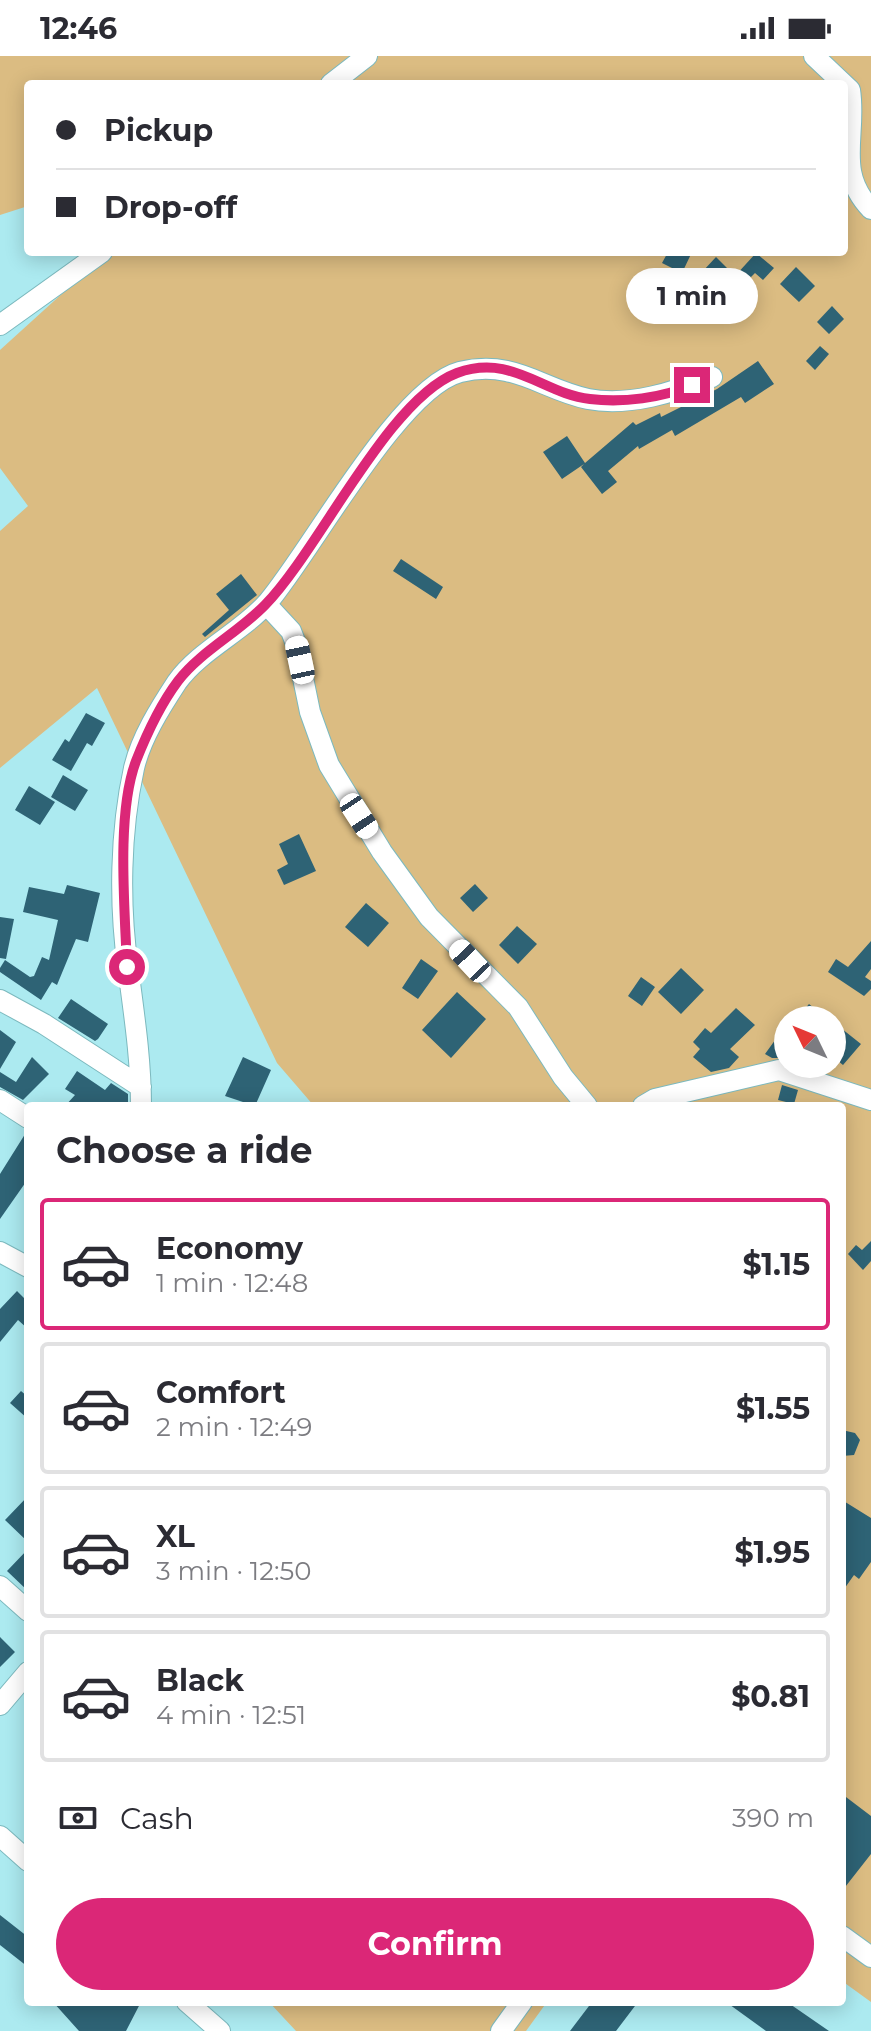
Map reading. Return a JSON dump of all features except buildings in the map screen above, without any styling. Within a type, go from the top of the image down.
[{"type":"street","points":[[336,80],[367,56]]},
{"type":"street","points":[[814,56],[839,80]]},
{"type":"street","points":[[848,88],[853,119],[848,170],[860,198],[871,209]]},
{"type":"street","points":[[0,325],[96,256]]},
{"type":"street","points":[[141,1097],[139,1038],[127,967],[123,871],[134,766],[151,724],[180,679],[266,604],[419,398],[458,373],[488,368],[520,372],[588,399],[672,394],[712,377]]},
{"type":"street","points":[[266,604],[291,631],[310,712],[329,765],[374,840],[429,917],[518,1007],[563,1077],[584,1102]]},
{"type":"street","points":[[0,1000],[44,1024],[141,1097]]},
{"type":"street","points":[[650,1102],[779,1070],[871,1100]]},
{"type":"street","points":[[0,1100],[24,1115]]},
{"type":"street","points":[[0,1586],[24,1607]]},
{"type":"street","points":[[0,1705],[24,1677]]},
{"type":"street","points":[[0,1836],[24,1857]]},
{"type":"street","points":[[846,1939],[871,1957]]},
{"type":"street","points":[[192,2006],[220,2031]]},
{"type":"street","points":[[501,2031],[519,2006]]},
{"type":"shaded area","points":[[0,56],[871,56],[871,2002],[846,1984],[846,1102],[311,1102],[277,1063],[97,688],[0,768],[0,531],[28,506],[0,468],[0,350],[104,256],[848,256],[848,80],[24,80],[24,207],[0,215]]},
{"type":"shaded area","points":[[273,2006],[544,2006],[526,2031],[296,2031]]},
{"type":"route","points":[[127,967],[123,871],[128,811],[134,766],[151,724],[180,679],[266,604],[384,441],[419,398],[458,373],[488,368],[520,372],[588,399],[630,399],[672,394],[692,385]]}]
